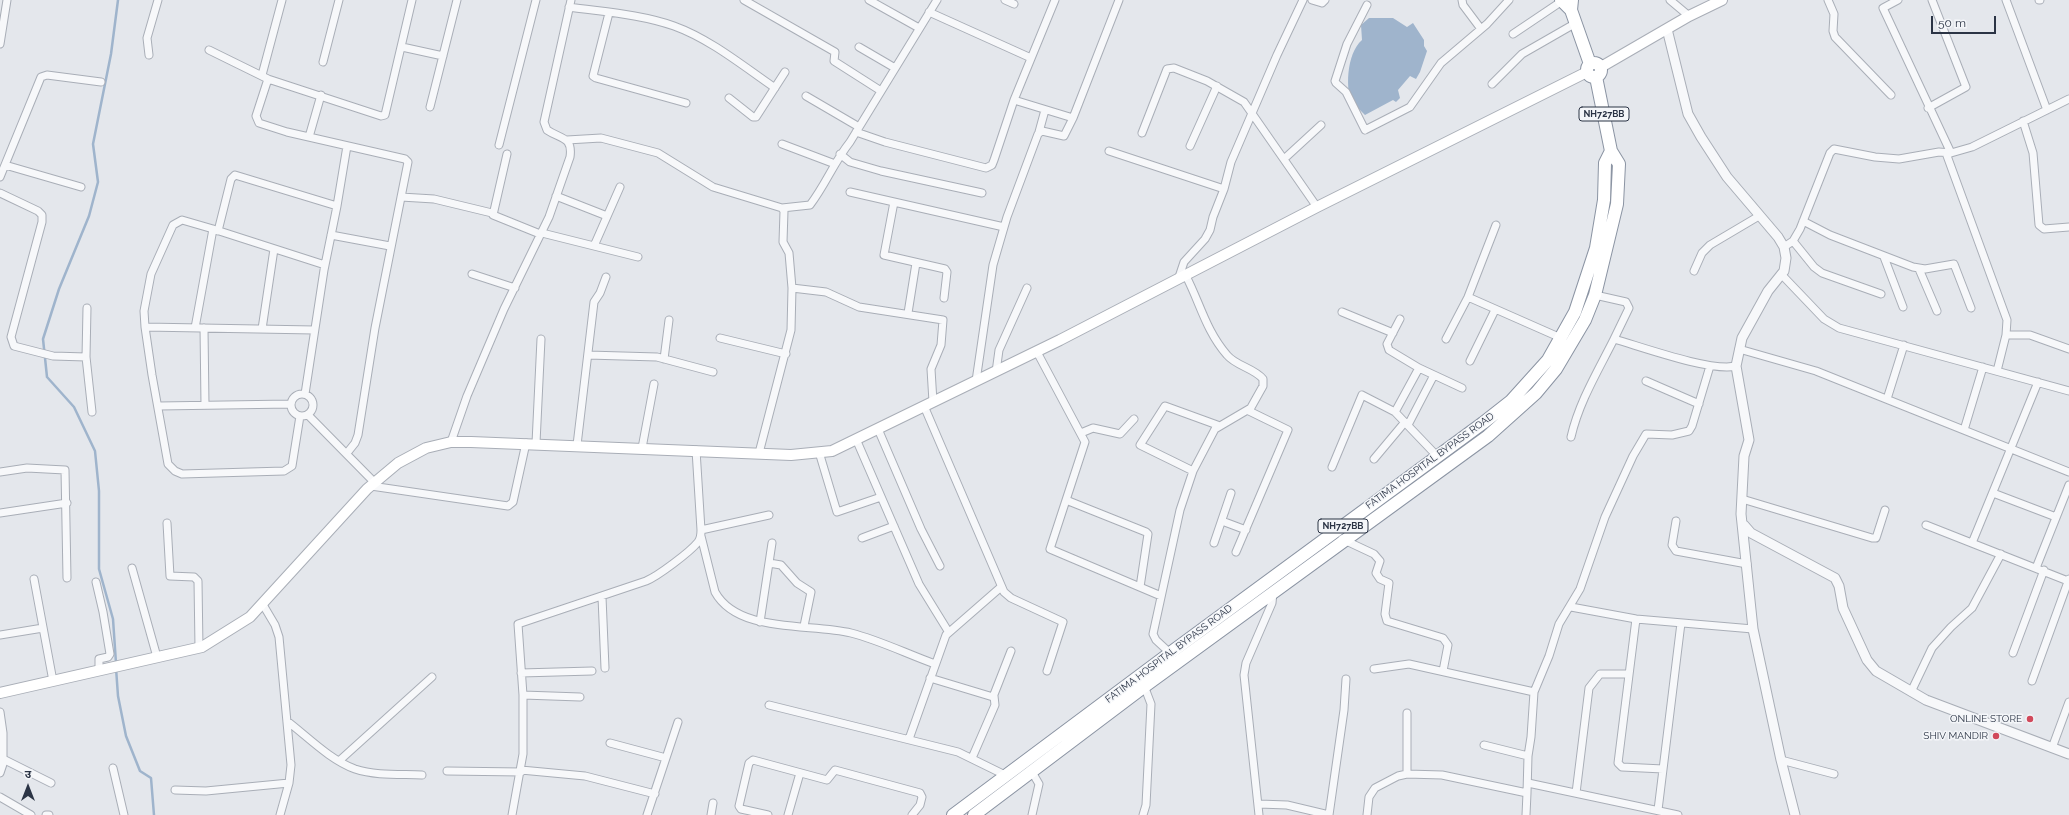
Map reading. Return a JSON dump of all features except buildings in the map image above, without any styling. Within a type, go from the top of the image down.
[{"type":"highway","name":"FATIMA HOSPITAL BYPASS ROAD","points":[[953,815],[1046,745],[1274,593],[1488,436],[1540,389],[1556,369],[1585,320],[1595,294],[1617,204],[1619,164],[1612,151],[1593,70],[1567,3]]},
{"type":"highway","name":"FATIMA HOSPITAL BYPASS ROAD","points":[[974,815],[1054,755],[1142,681],[1170,653],[1500,410],[1529,381],[1548,360],[1575,312],[1596,248],[1604,200],[1605,163],[1612,151]]},
{"type":"highway","points":[[1529,381],[1540,389]]},
{"type":"highway","points":[[1046,745],[1054,755]]},
{"type":"main road","points":[[0,693],[199,648],[250,616],[373,484],[398,463],[426,448],[451,442],[531,443],[791,455],[832,451],[1037,352],[1317,207],[1593,70],[1689,16],[1722,0]]},
{"type":"street","points":[[0,44],[7,0]]},
{"type":"street","points":[[149,55],[147,38],[158,0]]},
{"type":"street","points":[[281,0],[256,120],[266,126],[405,159],[408,162],[390,246],[358,435],[355,443],[347,454]]},
{"type":"street","points":[[323,62],[339,0]]},
{"type":"street","points":[[209,50],[265,77],[381,116],[385,115],[412,0]]},
{"type":"street","points":[[430,106],[457,0]]},
{"type":"street","points":[[499,145],[536,0]]},
{"type":"street","points":[[744,0],[835,52],[834,61],[881,91]]},
{"type":"street","points":[[869,0],[920,28]]},
{"type":"street","points":[[775,88],[688,32],[645,18],[609,13],[570,2],[544,122],[547,130],[567,140],[601,138],[658,153],[713,187],[782,208],[810,205],[824,186],[840,154],[858,130],[937,0]]},
{"type":"street","points":[[1005,0],[1014,4]]},
{"type":"street","points":[[806,96],[858,130],[885,142],[986,168],[992,165],[1014,100],[1054,0]]},
{"type":"street","points":[[1039,132],[1042,131],[1064,136],[1073,118],[1119,0]]},
{"type":"street","points":[[1170,653],[1156,640],[1153,634],[1180,510],[1193,471],[1216,429],[1249,409],[1263,386],[1263,379],[1226,354],[1205,323],[1198,300],[1182,278],[1184,262],[1205,239],[1210,230],[1213,217],[1224,190],[1231,162],[1303,0]]},
{"type":"street","points":[[1312,0],[1322,3],[1325,0]]},
{"type":"street","points":[[1462,0],[1463,5],[1481,29]]},
{"type":"street","points":[[1367,5],[1347,44],[1335,81],[1346,92],[1365,130],[1410,107],[1441,63],[1481,29],[1509,0]]},
{"type":"street","points":[[1670,0],[1689,16]]},
{"type":"street","points":[[1828,0],[1834,14],[1833,31],[1835,37],[1891,95]]},
{"type":"street","points":[[1898,0],[1883,8],[1948,153],[2007,324],[2006,335],[1997,371]]},
{"type":"street","points":[[1928,108],[1966,88],[1932,0]]},
{"type":"street","points":[[2006,0],[2047,110]]},
{"type":"street","points":[[1513,34],[1567,3]]},
{"type":"street","points":[[929,12],[1031,58]]},
{"type":"street","points":[[609,13],[593,76],[686,103]]},
{"type":"street","points":[[1492,84],[1522,54],[1576,23]]},
{"type":"street","points":[[1667,29],[1688,114],[1701,137],[1754,218],[1784,247],[1786,258],[1784,271],[1768,291],[1742,338],[1736,366],[1749,440],[1744,456],[1741,514],[1744,525],[1753,629],[1781,760],[1795,815]]},
{"type":"street","points":[[402,47],[443,56]]},
{"type":"street","points":[[859,47],[895,68]]},
{"type":"street","points":[[1142,133],[1167,69],[1174,68],[1217,86],[1244,102],[1317,207]]},
{"type":"street","points":[[729,98],[753,117],[756,117],[785,72]]},
{"type":"street","points":[[0,177],[41,77],[47,75],[101,82]]},
{"type":"street","points":[[1190,146],[1217,86]]},
{"type":"street","points":[[309,137],[322,95]]},
{"type":"street","points":[[1784,247],[1793,241],[1803,221],[1830,153],[1834,149],[1875,157],[1899,159],[1948,153],[1972,147],[2069,99]]},
{"type":"street","points":[[1014,100],[1073,118]]},
{"type":"street","points":[[976,381],[989,289],[1004,227],[1039,132],[1045,110]]},
{"type":"street","points":[[2023,121],[2033,153],[2039,225],[2044,229],[2069,227]]},
{"type":"street","points":[[1284,159],[1321,125]]},
{"type":"street","points":[[451,442],[467,396],[541,233],[556,196],[570,157],[571,148],[567,140]]},
{"type":"street","points":[[782,144],[835,164]]},
{"type":"street","points":[[305,394],[325,265],[347,146]]},
{"type":"street","points":[[1109,151],[1224,190]]},
{"type":"street","points":[[492,213],[507,154]]},
{"type":"street","points":[[840,154],[850,162],[881,171],[982,193]]},
{"type":"street","points":[[5,165],[81,187]]},
{"type":"street","points":[[196,328],[215,230],[231,179],[235,175],[337,206]]},
{"type":"street","points":[[594,246],[620,187]]},
{"type":"street","points":[[850,192],[1004,227]]},
{"type":"street","points":[[0,193],[38,211],[42,215],[42,222],[11,337],[14,346],[52,356],[86,357]]},
{"type":"street","points":[[556,196],[607,216]]},
{"type":"street","points":[[401,197],[434,199],[492,213],[495,217],[541,233],[638,257]]},
{"type":"street","points":[[894,202],[883,253],[885,256],[946,270],[944,298]]},
{"type":"street","points":[[758,453],[786,354],[791,330],[792,288],[789,253],[783,244],[784,211],[782,208]]},
{"type":"street","points":[[1694,271],[1702,253],[1710,245],[1754,218]]},
{"type":"street","points":[[300,416],[292,466],[289,469],[284,471],[182,474],[175,471],[168,464],[145,326],[144,311],[151,274],[173,225],[182,220],[325,265]]},
{"type":"street","points":[[1803,221],[1830,235],[1884,257],[1919,268],[1954,264],[1971,308]]},
{"type":"street","points":[[1446,338],[1468,297],[1496,225]]},
{"type":"street","points":[[331,235],[390,246]]},
{"type":"street","points":[[1793,241],[1814,266],[1822,273],[1881,294]]},
{"type":"street","points":[[262,329],[274,249]]},
{"type":"street","points":[[1884,257],[1903,307]]},
{"type":"street","points":[[908,313],[916,263]]},
{"type":"street","points":[[1919,268],[1937,311]]},
{"type":"street","points":[[472,274],[515,288]]},
{"type":"street","points":[[1781,274],[1831,324],[2069,391]]},
{"type":"street","points":[[577,445],[594,302],[600,293],[606,278]]},
{"type":"street","points":[[792,288],[826,292],[859,307],[941,318],[944,322],[940,349],[931,369],[929,404],[1004,592],[1011,598],[1063,622],[1047,671]]},
{"type":"street","points":[[996,372],[999,350],[1027,288]]},
{"type":"street","points":[[1571,437],[1574,424],[1590,387],[1629,308],[1626,302],[1595,294]]},
{"type":"street","points":[[1468,297],[1561,338]]},
{"type":"street","points":[[87,308],[86,357],[92,412]]},
{"type":"street","points":[[1470,361],[1495,310]]},
{"type":"street","points":[[1342,312],[1393,333]]},
{"type":"street","points":[[1400,319],[1387,344],[1389,350],[1419,368],[1462,388]]},
{"type":"street","points":[[664,359],[669,320]]},
{"type":"street","points":[[145,326],[314,330]]},
{"type":"street","points":[[204,328],[205,405]]},
{"type":"street","points":[[2006,335],[2030,335],[2069,349]]},
{"type":"street","points":[[720,338],[786,354]]},
{"type":"street","points":[[308,414],[347,454],[373,484],[508,506],[513,502],[531,443],[541,339]]},
{"type":"street","points":[[1614,339],[1710,366],[1727,368],[1736,366]]},
{"type":"street","points":[[1887,399],[1904,345]]},
{"type":"street","points":[[1739,349],[1816,371],[2069,472]]},
{"type":"street","points":[[1037,352],[1082,433],[1085,442],[1050,549],[1161,596]]},
{"type":"street","points":[[588,354],[648,356],[713,372]]},
{"type":"street","points":[[1526,815],[1528,756],[1531,737],[1534,692],[1549,656],[1559,624],[1580,589],[1605,516],[1644,436],[1649,433],[1672,435],[1689,431],[1699,404],[1710,366]]},
{"type":"street","points":[[1964,430],[1983,367]]},
{"type":"street","points":[[1395,412],[1419,368]]},
{"type":"street","points":[[1374,459],[1407,423],[1434,375]]},
{"type":"street","points":[[1646,381],[1699,404]]},
{"type":"street","points":[[1972,543],[2038,382]]},
{"type":"street","points":[[642,448],[654,384]]},
{"type":"street","points":[[297,394],[305,394],[313,401],[312,409],[308,414],[300,416],[292,411],[290,404],[297,394]]},
{"type":"street","points":[[1332,468],[1360,397],[1365,395],[1395,412],[1437,456]]},
{"type":"street","points":[[159,406],[290,404]]},
{"type":"street","points":[[1193,471],[1140,445],[1166,406],[1220,426]]},
{"type":"street","points":[[1236,552],[1288,433],[1286,429],[1250,413],[1249,409]]},
{"type":"street","points":[[1082,433],[1093,428],[1120,434],[1134,419]]},
{"type":"street","points":[[878,428],[921,529],[940,566]]},
{"type":"street","points":[[856,439],[921,590],[948,631]]},
{"type":"street","points":[[696,450],[701,533],[712,585],[718,598],[728,608],[760,622],[838,630],[853,634],[935,664]]},
{"type":"street","points":[[819,452],[837,512],[881,497]]},
{"type":"street","points":[[0,472],[27,468],[65,470],[67,503],[67,578]]},
{"type":"street","points":[[2036,568],[2069,484]]},
{"type":"street","points":[[1214,543],[1231,493]]},
{"type":"street","points":[[1993,493],[2056,517]]},
{"type":"street","points":[[1742,499],[1872,538],[1876,538],[1885,510]]},
{"type":"street","points":[[1066,500],[1148,534],[1140,587]]},
{"type":"street","points":[[0,513],[67,503]]},
{"type":"street","points":[[701,533],[769,515]]},
{"type":"street","points":[[1222,521],[1246,530]]},
{"type":"street","points":[[1676,521],[1672,545],[1676,551],[1747,564]]},
{"type":"street","points":[[167,523],[170,576],[194,577],[198,581],[199,648]]},
{"type":"street","points":[[1744,525],[1751,533],[1835,578],[1839,586],[1843,608],[1867,660],[1876,671],[1926,700],[2069,754]]},
{"type":"street","points":[[862,538],[894,526]]},
{"type":"street","points":[[1926,526],[2069,580],[2032,681]]},
{"type":"street","points":[[512,815],[523,754],[523,695],[518,624],[602,597],[652,578],[696,544],[701,533]]},
{"type":"street","points":[[1331,534],[1374,554],[1380,561],[1376,573],[1380,579],[1389,583],[1385,614],[1387,621],[1443,638],[1447,641],[1448,645],[1443,671]]},
{"type":"street","points":[[760,622],[772,543]]},
{"type":"street","points":[[1911,692],[1932,648],[1951,627],[1972,608],[2001,554]]},
{"type":"street","points":[[769,563],[781,565],[797,583],[811,592],[804,626]]},
{"type":"street","points":[[132,568],[152,658]]},
{"type":"street","points":[[2013,653],[2044,570]]},
{"type":"street","points":[[34,579],[53,681]]},
{"type":"street","points":[[96,582],[110,654],[108,657],[99,659],[100,670]]},
{"type":"street","points":[[909,739],[948,631],[1001,586]]},
{"type":"street","points":[[1259,815],[1244,675],[1246,663],[1272,602],[1274,593]]},
{"type":"street","points":[[602,597],[605,668]]},
{"type":"street","points":[[262,603],[275,625],[279,637],[291,765],[289,783],[280,815]]},
{"type":"street","points":[[1570,607],[1636,619],[1753,629]]},
{"type":"street","points":[[1636,619],[1619,766],[1663,769]]},
{"type":"street","points":[[1658,810],[1681,623]]},
{"type":"street","points":[[0,635],[43,628]]},
{"type":"street","points":[[972,758],[996,705],[994,696],[1011,651]]},
{"type":"street","points":[[1374,669],[1408,664],[1534,692]]},
{"type":"street","points":[[521,673],[592,672]]},
{"type":"street","points":[[1576,793],[1589,688],[1600,674],[1629,674]]},
{"type":"street","points":[[339,761],[432,677]]},
{"type":"street","points":[[930,678],[990,698],[994,696]]},
{"type":"street","points":[[1329,815],[1343,722],[1346,679]]},
{"type":"street","points":[[1142,681],[1151,704],[1146,805],[1144,815]]},
{"type":"street","points":[[523,695],[580,697]]},
{"type":"street","points":[[2052,748],[2069,702]]},
{"type":"street","points":[[769,705],[909,739],[972,758],[1005,775]]},
{"type":"street","points":[[0,712],[3,732],[2,763],[0,773]]},
{"type":"street","points":[[1407,713],[1407,774]]},
{"type":"street","points":[[286,721],[339,761],[364,771],[422,775]]},
{"type":"street","points":[[647,815],[678,722]]},
{"type":"street","points":[[610,743],[666,758]]},
{"type":"street","points":[[1484,745],[1528,756]]},
{"type":"street","points":[[768,815],[741,808],[739,806],[749,763],[753,760],[827,780],[835,770],[920,793],[922,795],[921,802],[912,815]]},
{"type":"street","points":[[1781,760],[1834,774]]},
{"type":"street","points":[[2,763],[51,783]]},
{"type":"street","points":[[113,768],[124,815]]},
{"type":"street","points":[[447,772],[521,771],[585,776],[654,794]]},
{"type":"street","points":[[1032,772],[1039,784],[1032,815]]},
{"type":"street","points":[[788,815],[800,773]]},
{"type":"street","points":[[1366,815],[1369,797],[1375,788],[1398,776],[1407,774],[1442,775],[1527,792]]},
{"type":"street","points":[[175,790],[206,791],[289,783]]},
{"type":"street","points":[[1528,783],[1658,810],[1666,814],[1678,815]]},
{"type":"street","points":[[0,797],[31,815]]},
{"type":"street","points":[[711,815],[712,803]]},
{"type":"street","points":[[1259,804],[1287,805],[1333,815]]},
{"type":"water","points":[[1369,18],[1393,18],[1407,27],[1413,23],[1424,40],[1424,46],[1427,51],[1416,79],[1410,76],[1398,90],[1400,98],[1396,102],[1393,100],[1365,115],[1358,108],[1353,109],[1350,101],[1348,73],[1353,54],[1362,40],[1361,25]]},
{"type":"waterway","points":[[116,663],[113,619],[99,569],[99,491],[95,451],[74,407],[47,377],[43,339],[59,289],[89,216],[98,182],[93,144],[111,54],[118,0]]},
{"type":"waterway","points":[[116,668],[118,696],[126,736],[140,771],[151,778],[154,815]]},
{"type":"place","name":"ONLINE STORE","points":[[2030,719]]},
{"type":"place","name":"SHIV MANDIR","points":[[1996,736]]}]
